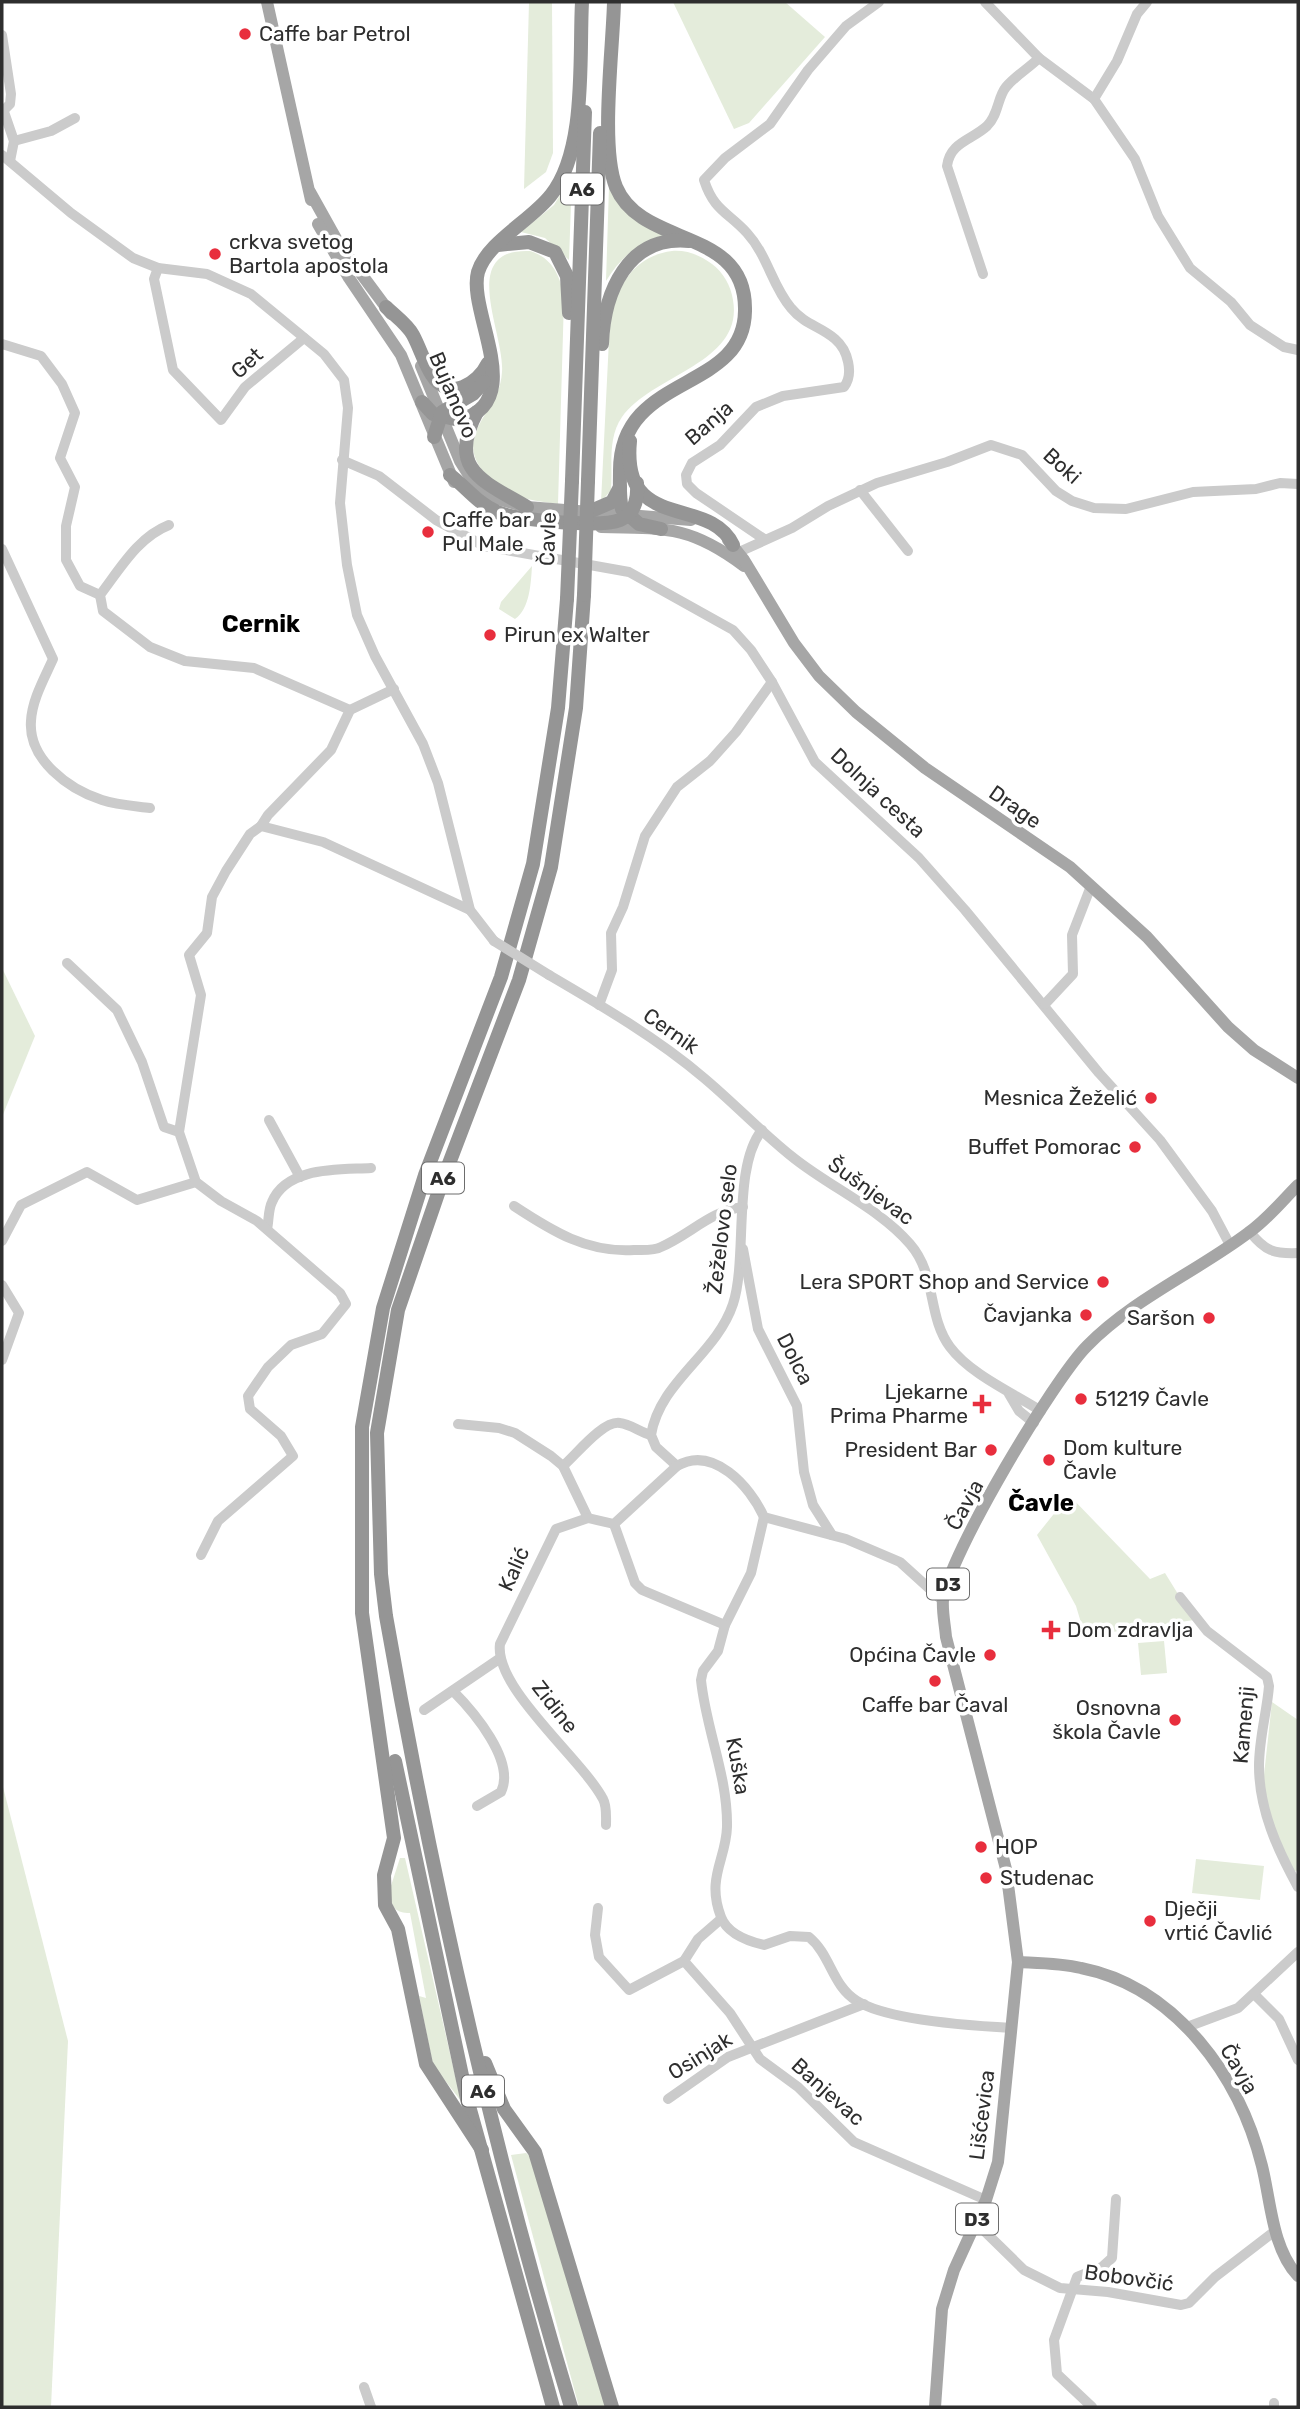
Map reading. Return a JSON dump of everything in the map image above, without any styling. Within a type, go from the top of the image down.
[{"type":"highway","points":[[527,507],[495,491],[472,469],[467,443],[470,426],[494,376],[477,292],[477,275],[483,261],[546,201],[564,173],[576,118],[582,2]]},
{"type":"highway","name":"A6","points":[[568,480],[590,2]]},
{"type":"highway","name":"A6","points":[[592,481],[605,2]]},
{"type":"highway","points":[[591,511],[612,502],[618,495],[623,444],[643,409],[715,366],[730,352],[742,330],[745,300],[736,273],[716,251],[638,212],[622,197],[615,184],[609,139],[614,2]]},
{"type":"highway","points":[[498,245],[529,242],[548,247],[562,262],[567,276],[568,480]]},
{"type":"highway","points":[[592,481],[602,338],[610,294],[625,267],[642,251],[667,242],[694,242]]},
{"type":"highway","points":[[386,307],[412,334],[431,374],[441,384],[459,388],[471,385],[480,377],[488,363]]},
{"type":"highway","points":[[434,437],[439,416],[443,411],[477,391],[486,376],[487,333]]},
{"type":"highway","points":[[422,402],[439,416],[459,420],[478,410]]},
{"type":"highway","points":[[450,475],[481,503],[512,517],[608,522],[627,514],[636,503],[637,483],[629,450],[634,423]]},
{"type":"highway","name":"Čavle","points":[[364,1566],[362,1427],[383,1308],[425,1175],[476,1049],[517,928],[533,864],[553,746],[567,598],[568,480]]},
{"type":"highway","name":"Čavle","points":[[415,1770],[381,1574],[377,1433],[398,1310],[442,1182],[514,993],[551,867],[576,708],[592,481]]},
{"type":"highway","points":[[620,482],[621,506],[627,514],[639,524],[661,529]]},
{"type":"highway","points":[[637,483],[656,505],[710,522],[726,533],[736,549]]},
{"type":"highway","points":[[364,1566],[365,1642],[382,1732],[394,1838],[384,1875],[385,1905],[398,1929],[426,2064],[482,2150]]},
{"type":"highway","name":"A6","points":[[364,1566],[376,1660],[396,1770],[464,2086],[553,2407]]},
{"type":"highway","points":[[415,1770],[430,1812],[484,2060],[498,2099],[535,2152],[612,2407]]},
{"type":"highway","name":"A6","points":[[415,1770],[493,2130],[571,2407]]},
{"type":"main road","name":"Bujanovo","points":[[267,2],[282,82],[319,228],[396,348],[422,402],[450,475],[471,503],[495,517],[538,525],[594,527]]},
{"type":"main road","name":"Bujanovo","points":[[310,192],[338,244],[386,307],[415,354],[439,416],[472,481],[503,502],[527,507],[627,514]]},
{"type":"main road","name":"Drage","points":[[627,514],[691,520],[711,528],[736,549],[794,643],[819,676],[856,712],[925,768],[1070,867],[1147,937],[1228,1027],[1254,1050],[1298,1078]]},
{"type":"main road","name":"Drage","points":[[594,527],[661,529],[700,537],[750,571]]},
{"type":"main road","name":"Drage","points":[[1275,1062],[1298,1070]]},
{"type":"main road","name":"Čavja","points":[[1012,2028],[1018,1962],[1006,1868],[949,1648],[943,1601],[951,1573],[978,1519],[1037,1417],[1067,1369],[1087,1345],[1157,1291],[1250,1232],[1298,1185]]},
{"type":"main road","name":"Čavja","points":[[1018,1962],[1082,1968],[1109,1976],[1161,2003],[1187,2027],[1226,2079],[1252,2134],[1275,2231],[1284,2255],[1298,2276]]},
{"type":"main road","name":"Lišćevica","points":[[935,2407],[942,2309],[954,2270],[986,2200],[998,2162],[1012,2028]]},
{"type":"street","name":"Banja","points":[[764,539],[687,484],[686,475],[692,463],[720,445],[756,407],[783,396],[835,391],[849,380],[850,370],[836,339],[806,324],[779,293],[769,264],[747,233],[714,204],[704,180],[725,158],[770,124],[808,69],[846,26],[879,2]]},
{"type":"street","points":[[985,2],[1039,58],[1094,99],[1135,159],[1158,216],[1190,268],[1231,302],[1250,325],[1284,346],[1298,350]]},
{"type":"street","points":[[1094,99],[1117,61],[1138,14],[1147,2]]},
{"type":"street","points":[[2,35],[11,80],[10,104],[3,112],[14,141],[6,158],[71,213],[123,251],[158,268],[207,274],[237,287],[261,302],[334,365],[344,380],[348,408],[340,503],[352,593],[365,636],[423,744],[438,783],[470,910]]},
{"type":"street","points":[[983,274],[950,177],[948,157],[953,148],[986,127],[998,111],[1003,89],[1039,58]]},
{"type":"street","points":[[14,141],[51,131],[75,118]]},
{"type":"street","name":"Get","points":[[158,268],[154,279],[173,370],[220,420],[246,387],[304,338]]},
{"type":"street","points":[[2,344],[41,356],[62,384],[75,413],[60,458],[75,487],[66,526],[65,561],[80,586],[100,595]]},
{"type":"street","name":"Boki","points":[[736,549],[792,528],[860,490],[992,445],[1022,455],[1056,491],[1072,501],[1094,508],[1126,509],[1193,492],[1245,490],[1280,483],[1298,484]]},
{"type":"street","name":"Dolnja cesta","points":[[342,460],[379,476],[436,520],[484,546],[603,565],[629,572],[733,630],[751,650],[772,682],[815,762],[922,861],[1045,1004],[1099,1073],[1160,1140],[1212,1211],[1230,1245]]},
{"type":"street","points":[[860,490],[908,551]]},
{"type":"street","points":[[169,525],[154,531],[136,549],[100,595],[103,611],[150,647],[185,661],[254,668],[350,710]]},
{"type":"street","points":[[2,549],[53,659],[36,699],[31,721],[34,749],[58,776],[101,800],[150,808]]},
{"type":"street","points":[[599,1005],[612,970],[611,933],[623,907],[645,836],[677,788],[710,761],[736,732],[772,682]]},
{"type":"street","points":[[201,1555],[218,1521],[293,1456],[281,1436],[250,1409],[248,1396],[268,1367],[291,1345],[322,1334],[346,1304],[341,1293],[267,1230],[196,1182],[178,1132],[201,995],[189,955],[208,933],[212,897],[250,834],[261,826],[268,815],[331,750],[350,710],[394,689]]},
{"type":"street","points":[[261,826],[323,842],[470,910]]},
{"type":"street","points":[[1045,1004],[1073,974],[1072,935],[1091,886]]},
{"type":"street","name":"Cernik","points":[[470,910],[494,941],[599,1005],[703,1077],[762,1130]]},
{"type":"street","points":[[67,963],[117,1010],[142,1062],[164,1128],[178,1132]]},
{"type":"street","points":[[270,1120],[300,1177]]},
{"type":"street","name":"Žeželovo selo","points":[[651,1435],[668,1391],[703,1352],[728,1315],[736,1289],[743,1207],[752,1148],[762,1130]]},
{"type":"street","name":"Šušnjevac","points":[[762,1130],[795,1159],[910,1243],[923,1262],[937,1317],[950,1348],[1008,1393],[1019,1411],[1037,1417]]},
{"type":"street","points":[[267,1230],[272,1202],[283,1187],[300,1177],[324,1170],[371,1168]]},
{"type":"street","points":[[2,1241],[21,1206],[87,1172],[137,1200],[196,1182]]},
{"type":"street","points":[[514,1206],[554,1233],[590,1247],[625,1251],[659,1249],[722,1210],[743,1207]]},
{"type":"street","points":[[1250,1232],[1264,1249],[1298,1253]]},
{"type":"street","name":"Dolca","points":[[741,1237],[758,1329],[797,1406],[804,1472],[813,1505],[832,1535]]},
{"type":"street","points":[[2,1285],[19,1313],[2,1360]]},
{"type":"street","points":[[563,1466],[603,1426],[614,1422],[624,1423],[651,1435],[656,1447],[677,1466]]},
{"type":"street","points":[[458,1423],[499,1428],[514,1433],[563,1466],[588,1518],[614,1524]]},
{"type":"street","points":[[614,1524],[677,1466],[696,1460],[734,1473],[759,1505],[764,1517],[832,1535],[900,1562],[943,1601]]},
{"type":"street","name":"Kuška","points":[[721,1919],[716,1900],[716,1880],[727,1830],[725,1793],[701,1680],[718,1651],[724,1625],[751,1573],[764,1517]]},
{"type":"street","name":"Kalić","points":[[499,1659],[500,1644],[556,1529],[588,1518]]},
{"type":"street","points":[[614,1524],[635,1583],[642,1590],[724,1625]]},
{"type":"street","name":"Kamenji","points":[[1180,1597],[1207,1631],[1267,1677],[1269,1685],[1259,1764],[1260,1789],[1272,1837],[1298,1887]]},
{"type":"street","points":[[424,1710],[499,1659]]},
{"type":"street","name":"Zidine","points":[[499,1659],[511,1682],[604,1800],[606,1825]]},
{"type":"street","points":[[453,1691],[488,1732],[503,1774],[501,1792],[477,1807]]},
{"type":"street","points":[[598,1908],[595,1936],[599,1957],[625,1989],[635,1989],[684,1961],[698,1939],[721,1919],[729,1930],[750,1942],[764,1945],[790,1936],[809,1937],[826,1955],[836,1981],[857,2001],[864,2004],[956,2025],[1012,2028]]},
{"type":"street","name":"Čavja","points":[[1187,2027],[1238,2008],[1298,1952]]},
{"type":"street","name":"Banjevac","points":[[684,1961],[730,2012],[760,2059],[798,2087],[854,2142],[986,2200]]},
{"type":"street","points":[[1254,1994],[1279,2019],[1298,2060]]},
{"type":"street","name":"Osinjak","points":[[668,2099],[729,2057],[864,2004]]},
{"type":"street","points":[[1092,2407],[1057,2374],[1054,2340],[1077,2277],[1110,2262],[1114,2252],[1116,2199]]},
{"type":"street","name":"Bobovčić","points":[[975,2222],[1024,2270],[1071,2290],[1108,2292],[1181,2305],[1189,2303],[1215,2277],[1275,2231]]},
{"type":"street","points":[[364,2387],[371,2407]]},
{"type":"green space","points":[[529,2],[552,2],[553,153],[546,172],[524,189]]},
{"type":"green space","points":[[673,2],[785,2],[825,37],[749,123],[734,129]]},
{"type":"green space","points":[[572,175],[569,260],[545,238],[521,232],[554,205]]},
{"type":"green space","points":[[609,186],[665,236],[646,242],[631,252],[606,281]]},
{"type":"green space","points":[[530,251],[550,263],[561,283],[564,299],[558,504],[511,493],[485,473],[474,456],[475,435],[498,391],[502,372],[490,296],[490,278],[495,263],[508,254]]},
{"type":"green space","points":[[672,251],[698,256],[720,271],[732,295],[733,321],[725,339],[711,353],[654,389],[622,417],[612,443],[611,490],[601,502],[610,319],[613,307],[623,284],[638,266],[647,259]]},
{"type":"green space","points":[[532,566],[527,602],[515,619],[499,609],[501,602]]},
{"type":"green space","points":[[2,968],[35,1036],[2,1117]]},
{"type":"green space","points":[[1069,1495],[1150,1579],[1165,1573],[1194,1620],[1085,1636],[1076,1606],[1037,1535]]},
{"type":"green space","points":[[1164,1641],[1167,1673],[1141,1675],[1138,1643]]},
{"type":"green space","points":[[1272,1702],[1298,1720],[1298,1870],[1294,1872],[1275,1833],[1263,1784]]},
{"type":"green space","points":[[2,1783],[68,2041],[51,2407],[2,2407]]},
{"type":"green space","points":[[400,1858],[405,1858],[461,2101],[433,2065],[419,1996],[426,1998],[410,1913],[396,1909],[388,1895]]},
{"type":"green space","points":[[1196,1859],[1264,1866],[1260,1900],[1192,1893]]},
{"type":"green space","points":[[526,2153],[532,2158],[606,2407],[579,2407],[511,2155]]},
{"type":"place","name":"Caffe bar Petrol","points":[[245,34]]},
{"type":"place","name":"crkva svetog Bartola apostola","points":[[215,254]]},
{"type":"place","name":"Caffe bar Pul Male","points":[[428,532]]},
{"type":"place","name":"Pirun ex Walter","points":[[490,635]]},
{"type":"place","name":"Mesnica Žeželić","points":[[1151,1098]]},
{"type":"place","name":"Buffet Pomorac","points":[[1135,1147]]},
{"type":"place","name":"Lera SPORT Shop and Service","points":[[1103,1282]]},
{"type":"place","name":"Čavjanka","points":[[1086,1315]]},
{"type":"place","name":"Saršon","points":[[1209,1318]]},
{"type":"place","name":"51219 Čavle","points":[[1081,1399]]},
{"type":"place","name":"Ljekarne Prima Pharme","points":[[982,1404]]},
{"type":"place","name":"President Bar","points":[[991,1450]]},
{"type":"place","name":"Dom kulture Čavle","points":[[1049,1460]]},
{"type":"place","name":"Dom zdravlja","points":[[1051,1630]]},
{"type":"place","name":"Općina Čavle","points":[[990,1655]]},
{"type":"place","name":"Caffe bar Čaval","points":[[935,1681]]},
{"type":"place","name":"Osnovna škola Čavle","points":[[1175,1720]]},
{"type":"place","name":"HOP","points":[[981,1847]]},
{"type":"place","name":"Studenac","points":[[986,1878]]},
{"type":"place","name":"Dječji vrtić Čavlić","points":[[1150,1921]]},
{"type":"district","name":"Cernik","points":[[261,624]]},
{"type":"district","name":"Čavle","points":[[1041,1503]]}]
